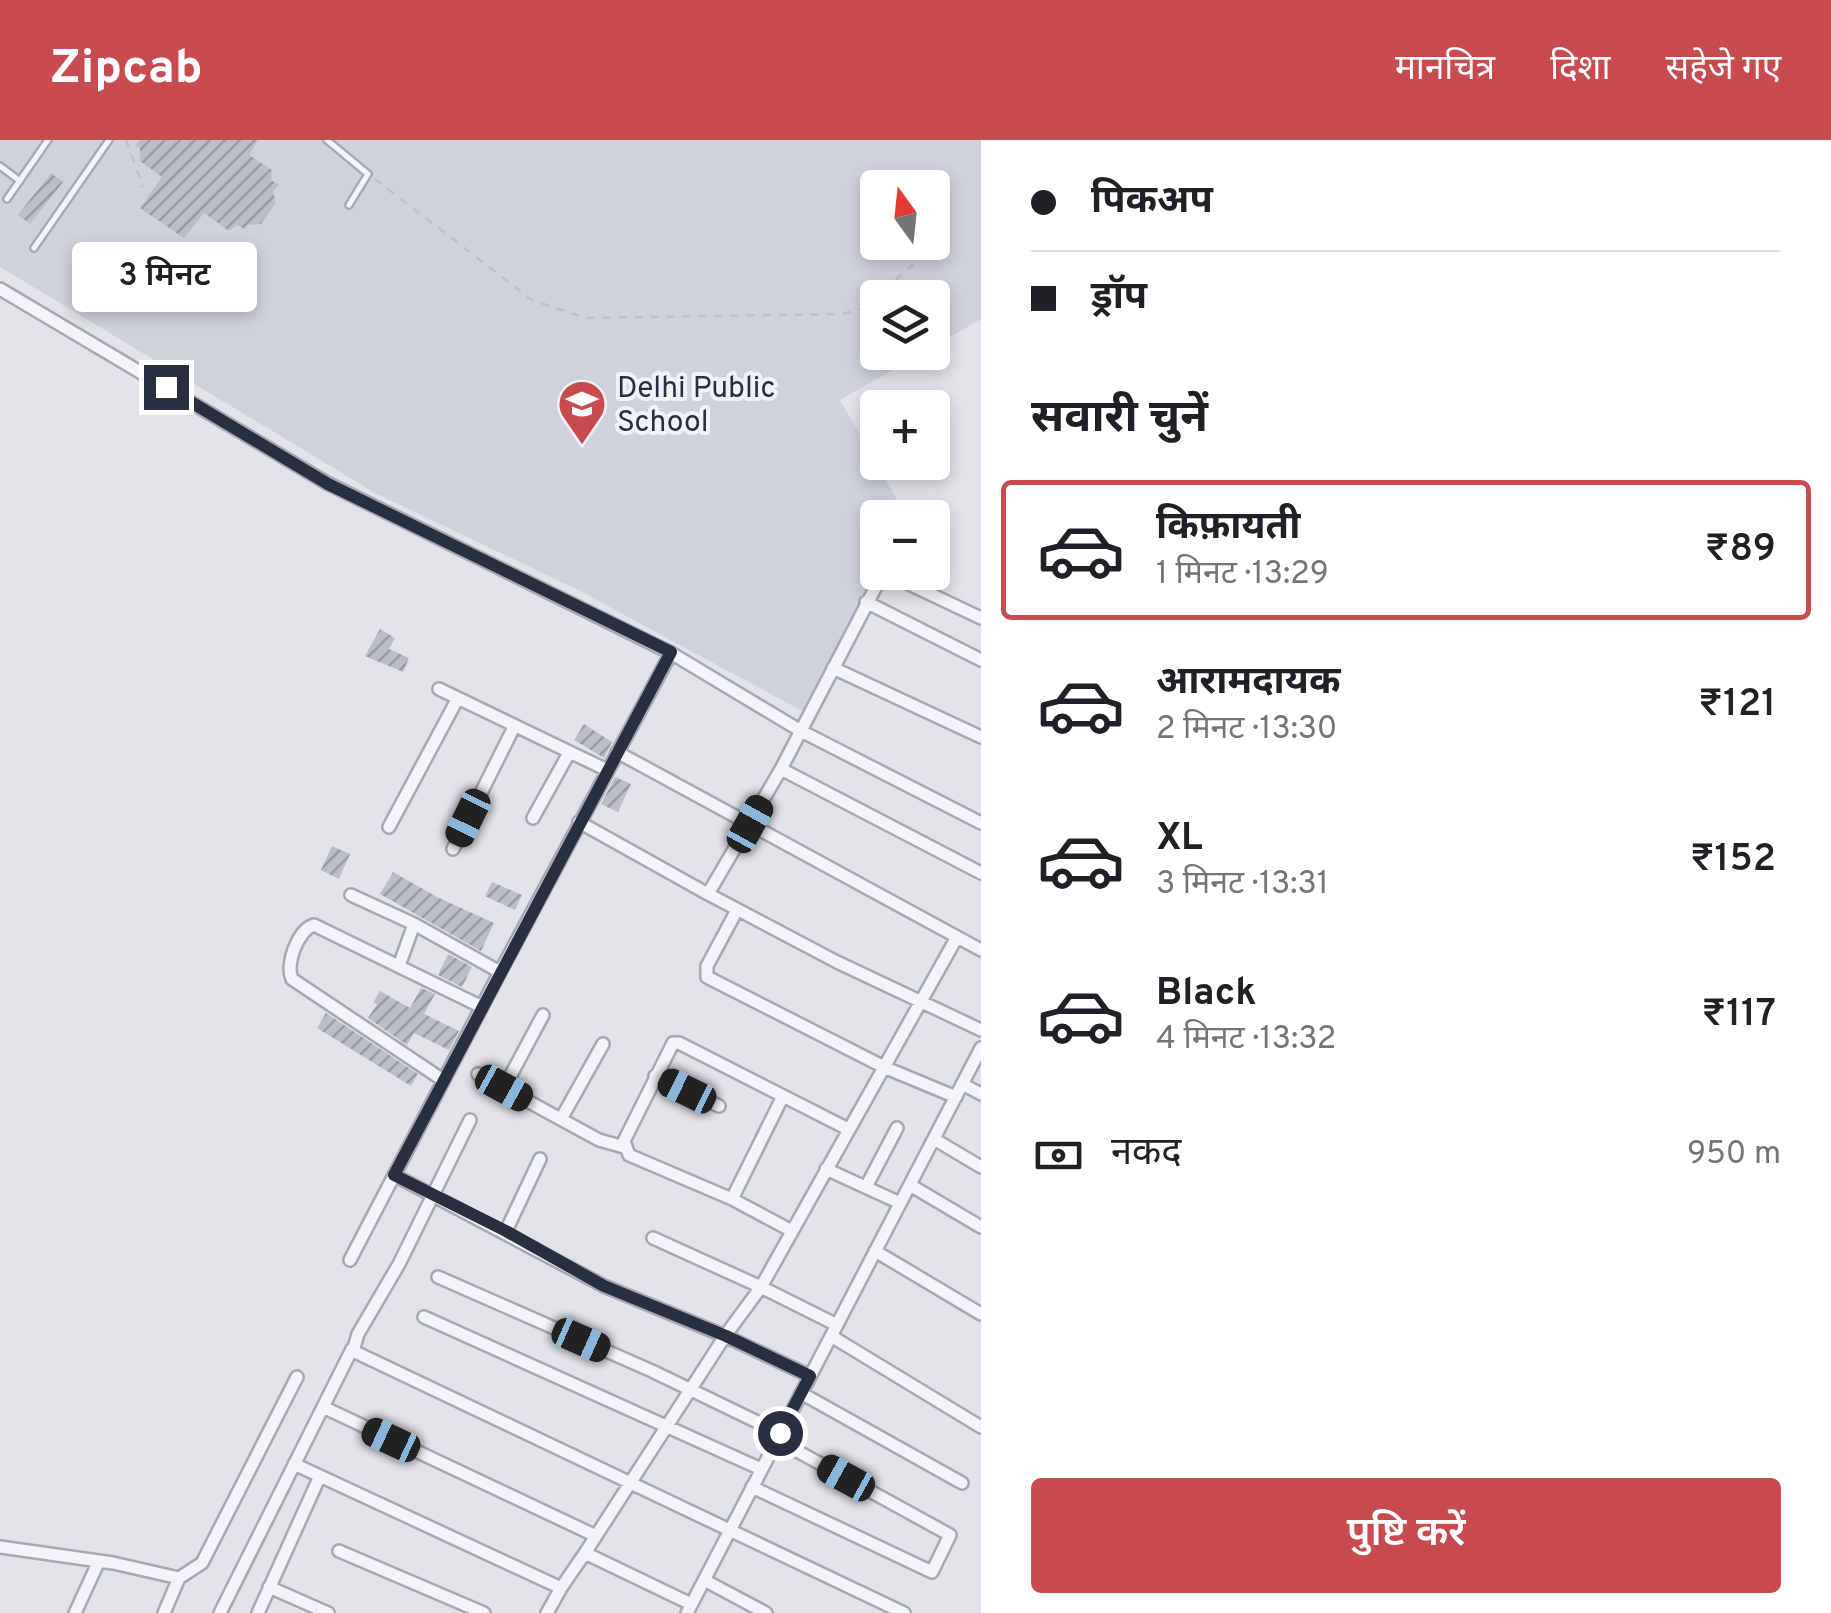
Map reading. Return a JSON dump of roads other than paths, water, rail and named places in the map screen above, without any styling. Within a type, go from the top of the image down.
[{"type":"street","points":[[0,289],[328,484],[671,652],[801,731],[981,823]]},
{"type":"street","points":[[708,894],[781,769],[880,577],[885,574],[981,618]]},
{"type":"street","points":[[866,602],[981,660]]},
{"type":"street","points":[[350,1260],[671,652]]},
{"type":"street","points":[[833,668],[981,737]]},
{"type":"street","points":[[439,690],[607,770]]},
{"type":"street","points":[[389,827],[458,698]]},
{"type":"street","points":[[454,849],[514,726]]},
{"type":"street","points":[[534,818],[569,752]]},
{"type":"street","points":[[617,752],[981,950]]},
{"type":"street","points":[[781,769],[981,873]]},
{"type":"street","points":[[578,822],[737,910],[981,1030]]},
{"type":"street","points":[[351,894],[500,972]]},
{"type":"street","points":[[737,910],[706,966],[707,977],[886,1068],[956,1097]]},
{"type":"street","points":[[399,966],[414,924]]},
{"type":"street","points":[[443,1080],[292,979],[288,971],[302,932],[314,925],[482,1007]]},
{"type":"street","points":[[547,1613],[690,1389],[761,1287],[957,937]]},
{"type":"street","points":[[504,1088],[542,1015]]},
{"type":"street","points":[[792,1231],[732,1199],[629,1155],[624,1141],[670,1048],[676,1042],[848,1129]]},
{"type":"street","points":[[560,1119],[603,1044]]},
{"type":"street","points":[[585,1552],[689,1609],[981,1048]]},
{"type":"street","points":[[478,1074],[599,1140],[624,1147]]},
{"type":"street","points":[[656,1076],[719,1106]]},
{"type":"street","points":[[962,1084],[981,1094]]},
{"type":"street","points":[[732,1199],[784,1096]]},
{"type":"street","points":[[220,1613],[470,1120]]},
{"type":"street","points":[[866,1187],[897,1128]]},
{"type":"street","points":[[934,1140],[981,1167]]},
{"type":"street","points":[[506,1231],[540,1159]]},
{"type":"street","points":[[826,1169],[900,1203]]},
{"type":"street","points":[[394,1175],[604,1286],[726,1336],[810,1376]]},
{"type":"street","points":[[910,1186],[981,1227]]},
{"type":"street","points":[[653,1238],[761,1287],[981,1427]]},
{"type":"street","points":[[876,1251],[981,1314]]},
{"type":"street","points":[[438,1277],[690,1389],[950,1535],[932,1572],[752,1487]]},
{"type":"street","points":[[424,1318],[762,1469]]},
{"type":"street","points":[[352,1349],[904,1613]]},
{"type":"street","points":[[164,1613],[179,1578],[202,1563],[297,1378]]},
{"type":"street","points":[[801,1393],[962,1482]]},
{"type":"street","points":[[323,1408],[596,1536]]},
{"type":"street","points":[[294,1464],[561,1588]]},
{"type":"street","points":[[258,1613],[320,1476]]},
{"type":"street","points":[[0,1548],[99,1561],[179,1578]]},
{"type":"street","points":[[339,1551],[484,1613]]},
{"type":"street","points":[[75,1613],[99,1561]]},
{"type":"street","points":[[704,1580],[764,1613]]},
{"type":"street","points":[[269,1587],[328,1613]]},
{"type":"lane","points":[[7,199],[48,140]]},
{"type":"lane","points":[[34,248],[108,140]]},
{"type":"lane","points":[[327,140],[368,174],[349,205]]},
{"type":"lane","points":[[0,166],[20,181]]},
{"type":"place","name":"Delhi Public School","points":[[582,446]]}]
